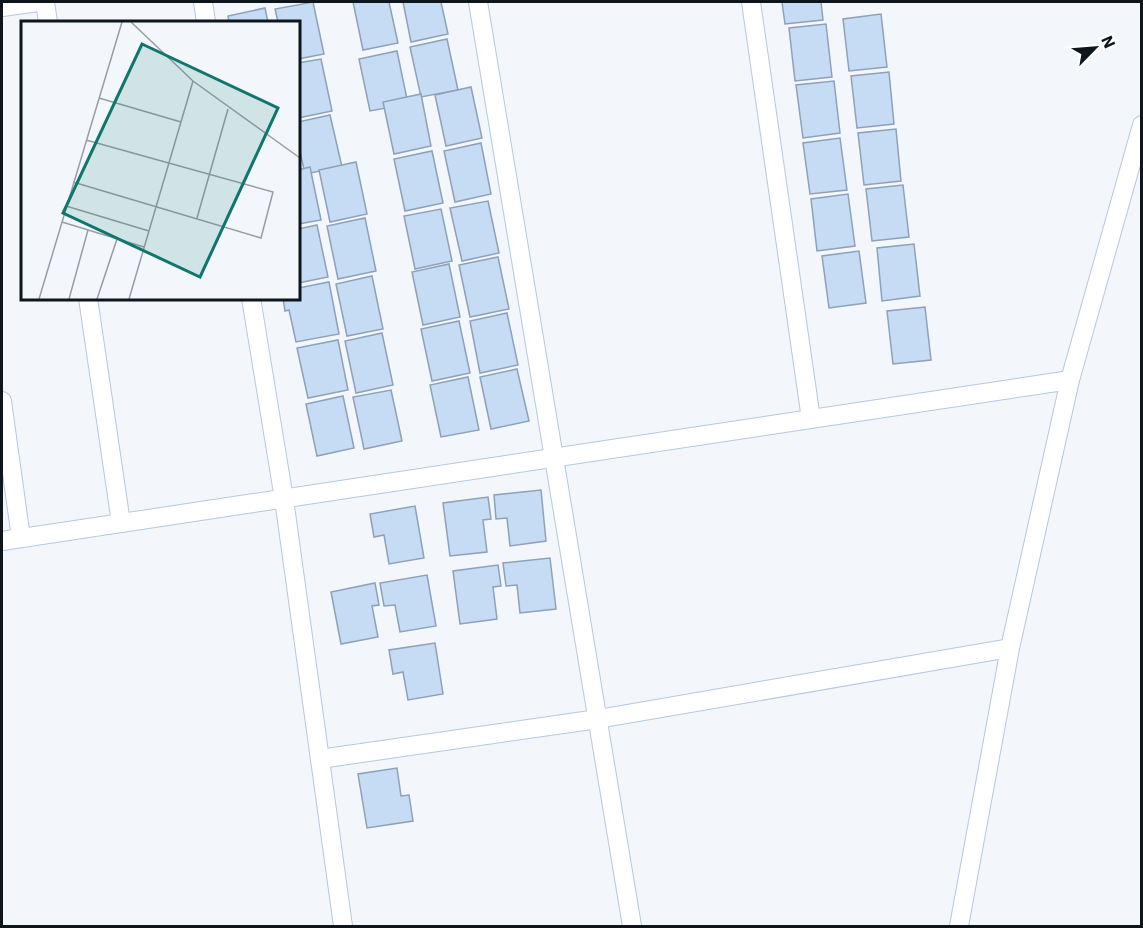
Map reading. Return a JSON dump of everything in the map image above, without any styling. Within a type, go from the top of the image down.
[{"type":"street","points":[[2,7],[38,2]]},
{"type":"street","points":[[45,2],[48,21]]},
{"type":"street","points":[[203,2],[206,21]]},
{"type":"street","points":[[478,2],[632,927]]},
{"type":"street","points":[[751,2],[811,419]]},
{"type":"street","points":[[959,927],[1010,648],[1070,380],[1142,125]]},
{"type":"street","points":[[88,300],[121,523]]},
{"type":"street","points":[[251,300],[284,498],[343,927]]},
{"type":"street","points":[[2,542],[1070,380]]},
{"type":"street","points":[[2,401],[21,538]]},
{"type":"street","points":[[320,759],[598,719],[1010,648]]},
{"type":"building","points":[[313,2],[324,54],[300,59],[300,21],[278,21],[275,9]]},
{"type":"building","points":[[353,2],[389,2],[398,43],[363,50]]},
{"type":"building","points":[[403,2],[441,2],[448,34],[411,42]]},
{"type":"building","points":[[782,2],[821,2],[823,20],[785,24]]},
{"type":"building","points":[[265,8],[268,21],[229,21],[228,16]]},
{"type":"building","points":[[881,14],[887,67],[849,71],[843,19]]},
{"type":"building","points":[[826,24],[832,77],[795,81],[789,28]]},
{"type":"building","points":[[447,39],[458,90],[421,97],[410,47]]},
{"type":"building","points":[[397,51],[408,104],[370,111],[359,59]]},
{"type":"building","points":[[321,59],[332,111],[300,118],[300,63]]},
{"type":"building","points":[[889,72],[894,124],[857,128],[851,76]]},
{"type":"building","points":[[834,81],[840,133],[803,138],[796,85]]},
{"type":"building","points":[[471,87],[482,138],[446,146],[435,95]]},
{"type":"building","points":[[421,94],[431,146],[394,154],[383,102]]},
{"type":"building","points":[[330,115],[342,167],[305,174],[300,152],[300,122]]},
{"type":"building","points":[[896,129],[901,181],[864,185],[858,133]]},
{"type":"building","points":[[840,138],[847,190],[810,194],[803,143]]},
{"type":"building","points":[[481,143],[491,194],[455,202],[444,151]]},
{"type":"building","points":[[432,151],[443,203],[405,211],[394,159]]},
{"type":"building","points":[[356,162],[367,214],[330,222],[319,170]]},
{"type":"building","points":[[310,167],[321,220],[300,224],[300,170]]},
{"type":"building","points":[[903,185],[909,237],[872,241],[866,189]]},
{"type":"building","points":[[848,194],[855,246],[817,251],[811,199]]},
{"type":"building","points":[[488,201],[499,253],[462,261],[450,208]]},
{"type":"building","points":[[441,209],[452,261],[415,269],[404,216]]},
{"type":"building","points":[[365,218],[376,271],[338,279],[327,226]]},
{"type":"building","points":[[317,225],[328,277],[300,283],[300,229]]},
{"type":"building","points":[[914,244],[920,296],[882,301],[877,248]]},
{"type":"building","points":[[859,251],[866,303],[829,308],[822,256]]},
{"type":"building","points":[[498,257],[509,309],[470,317],[459,265]]},
{"type":"building","points":[[449,264],[460,317],[423,325],[412,272]]},
{"type":"building","points":[[372,276],[383,329],[347,336],[336,284]]},
{"type":"building","points":[[329,282],[339,334],[296,342],[289,310],[285,311],[283,300],[300,300],[300,288]]},
{"type":"building","points":[[925,307],[931,360],[893,364],[887,311]]},
{"type":"building","points":[[507,313],[518,365],[480,373],[470,321]]},
{"type":"building","points":[[459,321],[470,373],[432,381],[421,329]]},
{"type":"building","points":[[382,333],[393,385],[356,393],[345,341]]},
{"type":"building","points":[[338,340],[348,390],[308,398],[297,348]]},
{"type":"building","points":[[517,369],[529,421],[491,429],[480,377]]},
{"type":"building","points":[[468,377],[479,430],[441,437],[430,385]]},
{"type":"building","points":[[391,390],[402,441],[364,449],[353,397]]},
{"type":"building","points":[[343,396],[354,448],[317,456],[306,404]]},
{"type":"building","points":[[541,490],[546,541],[510,546],[507,518],[496,519],[494,495]]},
{"type":"building","points":[[488,497],[491,519],[483,520],[487,552],[450,556],[443,503]]},
{"type":"building","points":[[415,506],[424,558],[389,564],[384,535],[374,537],[370,514]]},
{"type":"building","points":[[550,558],[556,609],[520,613],[517,585],[506,586],[503,563]]},
{"type":"building","points":[[498,565],[501,586],[493,587],[497,619],[460,624],[453,571]]},
{"type":"building","points":[[427,575],[436,626],[400,632],[395,605],[384,606],[380,583]]},
{"type":"building","points":[[375,583],[379,605],[372,606],[378,637],[341,644],[331,592]]},
{"type":"building","points":[[435,643],[443,694],[408,700],[403,672],[393,674],[389,650]]},
{"type":"building","points":[[397,768],[401,796],[409,795],[413,821],[367,828],[358,774]]}]
